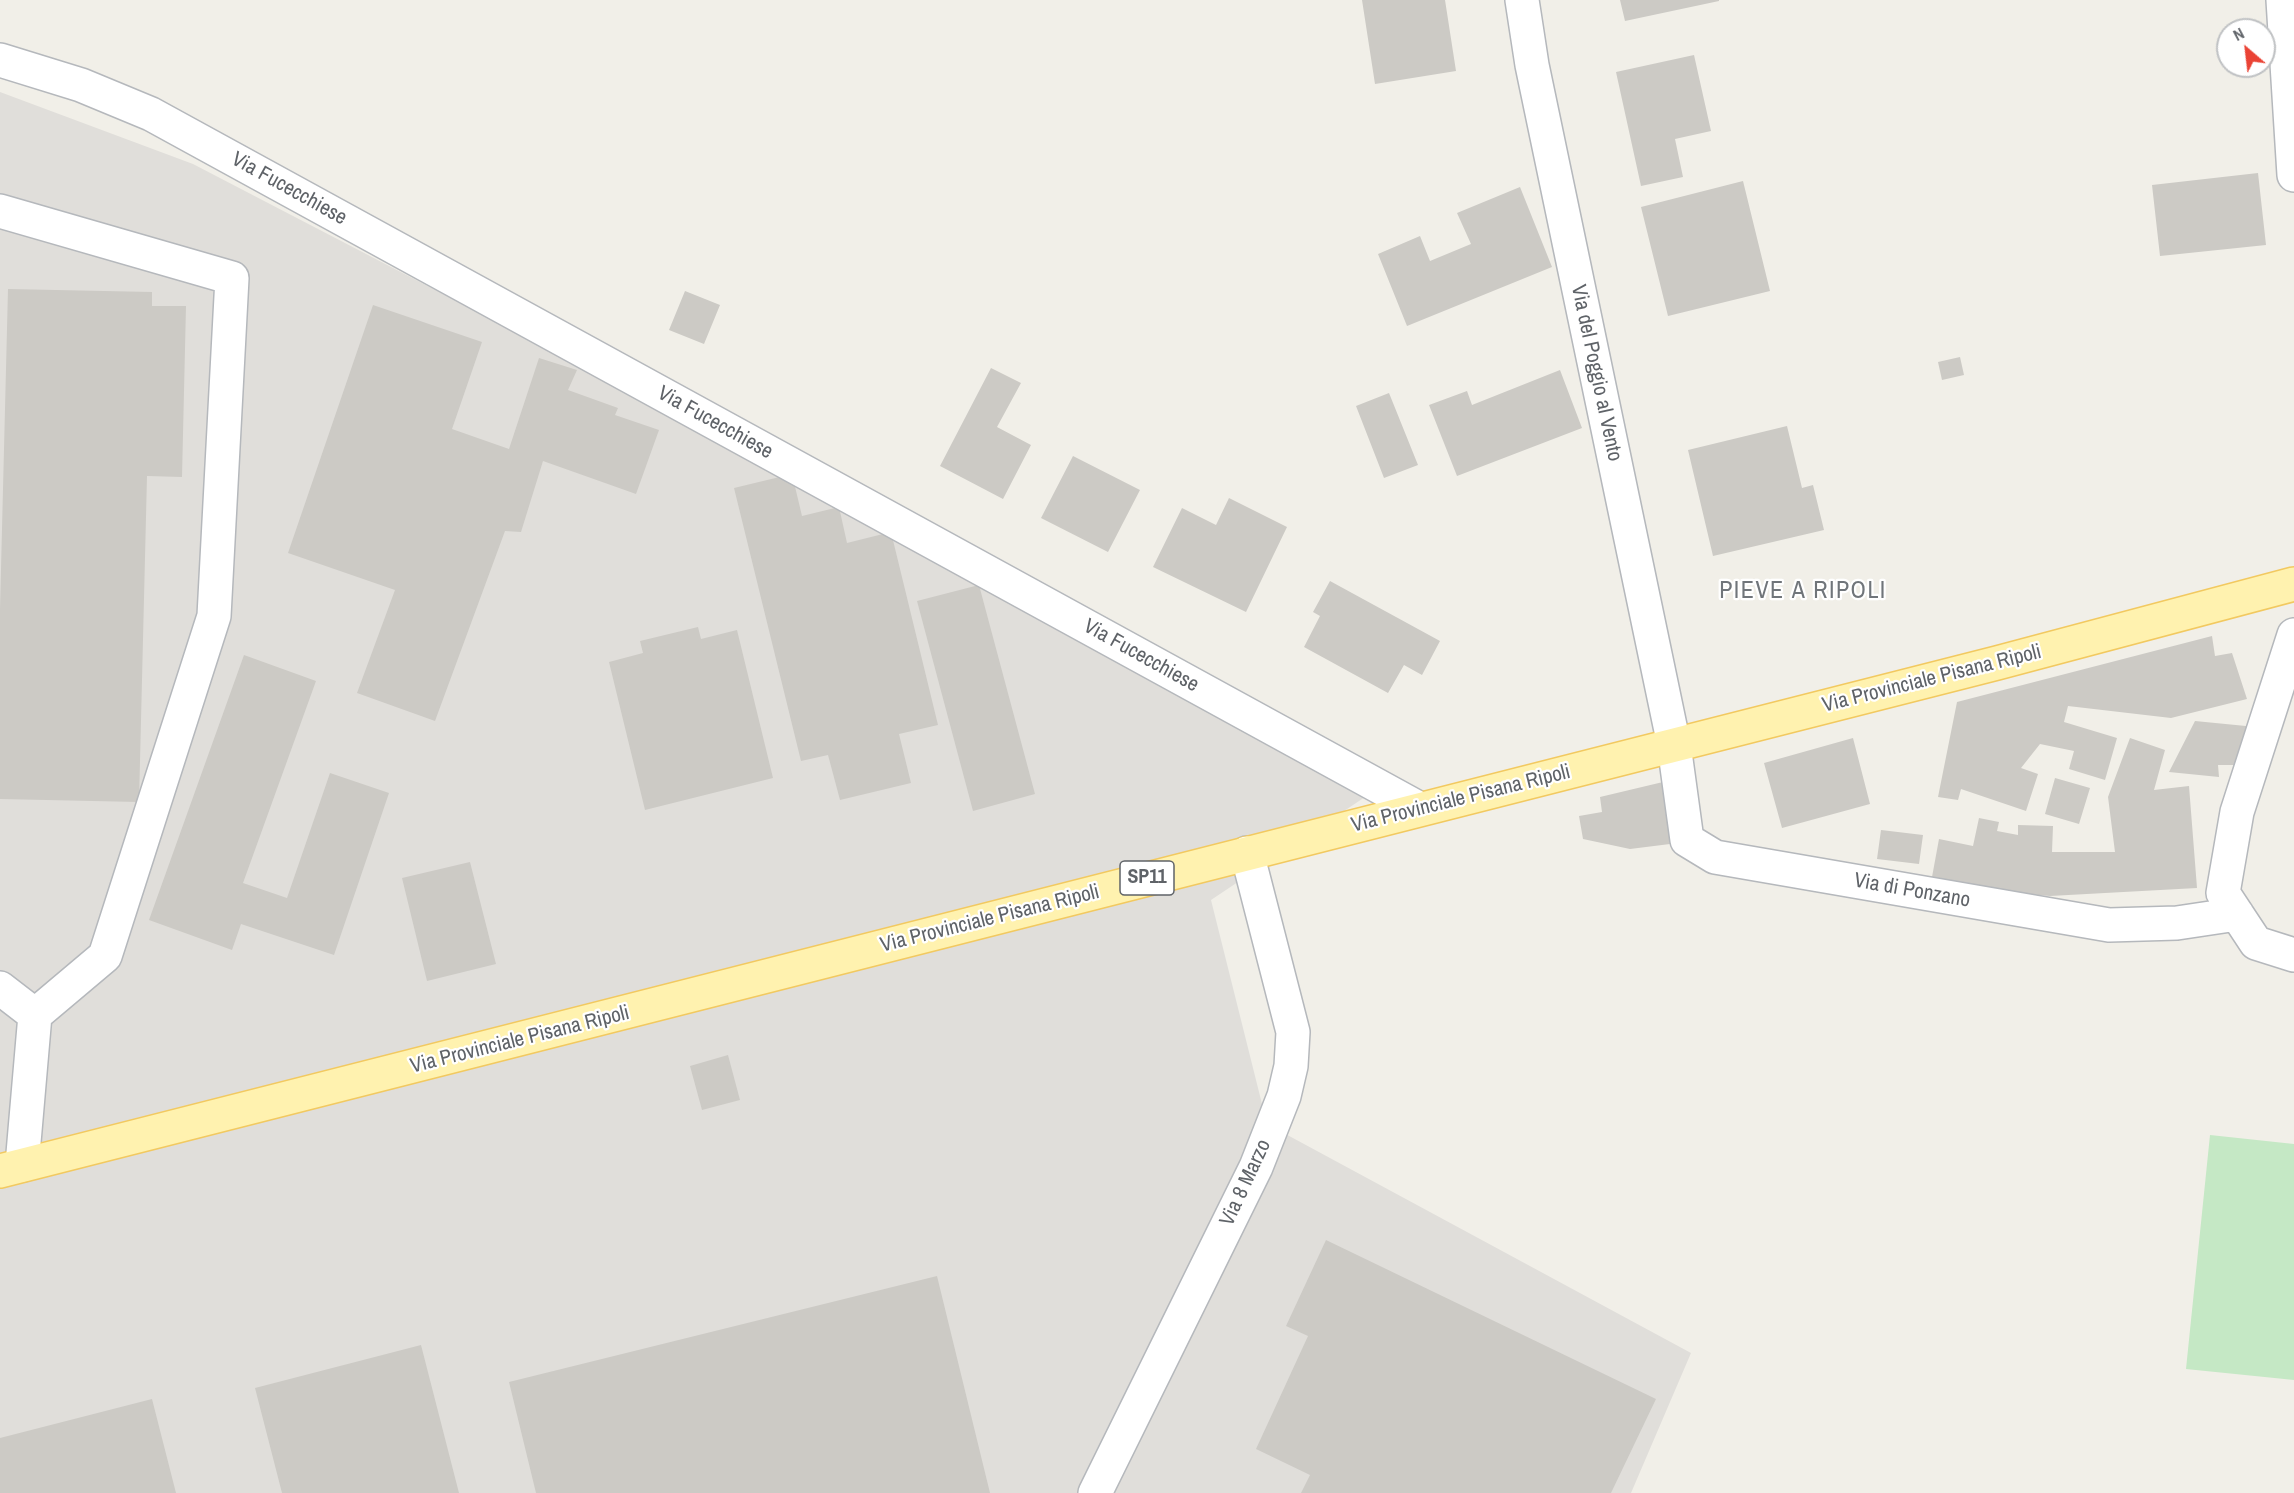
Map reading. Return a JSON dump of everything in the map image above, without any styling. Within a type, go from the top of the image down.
[{"type":"main road","name":"Via Provinciale Pisana Ripoli","points":[[11,1168],[431,1063],[2294,584]]},
{"type":"street","name":"Via del Poggio al Vento","points":[[1522,0],[1534,77],[1674,745]]},
{"type":"street","points":[[2283,0],[2294,175]]},
{"type":"street","name":"Via Fucecchiese","points":[[0,60],[81,85],[151,114],[1420,809]]},
{"type":"street","points":[[0,211],[232,278],[214,616],[105,956],[35,1015],[11,1168]]},
{"type":"street","points":[[2294,635],[2237,812],[2223,892],[2256,943],[2294,955]]},
{"type":"street","name":"Via di Ponzano","points":[[1674,745],[1687,840],[1715,857],[2109,925],[2177,923],[2237,914]]},
{"type":"street","name":"Via 8 Marzo","points":[[1095,1493],[1256,1167],[1284,1096],[1291,1066],[1293,1032],[1247,853]]},
{"type":"street","points":[[0,988],[35,1015]]},
{"type":"shaded area","points":[[0,92],[193,164],[870,516],[1365,797],[1211,900],[1267,1124],[1691,1353],[1631,1493],[0,1493]]},
{"type":"green space","points":[[2210,1135],[2294,1144],[2294,1380],[2186,1369]]},
{"type":"building","points":[[1362,0],[1445,0],[1456,71],[1375,84]]},
{"type":"building","points":[[1620,0],[1719,0],[1719,1],[1625,21]]},
{"type":"building","points":[[1694,55],[1711,131],[1675,139],[1683,177],[1641,186],[1616,72]]},
{"type":"building","points":[[2258,173],[2266,245],[2160,256],[2152,185]]},
{"type":"building","points":[[1743,181],[1770,291],[1668,316],[1641,207]]},
{"type":"building","points":[[1520,187],[1552,267],[1407,326],[1378,254],[1420,236],[1430,261],[1471,244],[1457,213]]},
{"type":"building","points":[[8,289],[152,292],[152,306],[186,306],[182,477],[147,476],[139,802],[0,799],[0,609]]},
{"type":"building","points":[[685,291],[720,305],[704,344],[669,330]]},
{"type":"building","points":[[373,305],[482,342],[452,429],[509,449],[539,358],[577,370],[568,390],[618,408],[615,415],[659,430],[636,494],[543,461],[521,532],[505,531],[435,721],[357,693],[395,590],[288,553]]},
{"type":"building","points":[[1960,357],[1964,375],[1942,380],[1938,362]]},
{"type":"building","points":[[991,368],[1021,383],[997,427],[1031,445],[1003,499],[940,466]]},
{"type":"building","points":[[1560,370],[1582,428],[1457,476],[1429,405],[1467,391],[1472,405]]},
{"type":"building","points":[[1389,393],[1418,465],[1384,478],[1356,406]]},
{"type":"building","points":[[1787,426],[1802,488],[1813,485],[1824,530],[1713,556],[1688,450]]},
{"type":"building","points":[[1073,456],[1140,490],[1108,552],[1041,518]]},
{"type":"building","points":[[792,474],[802,516],[839,507],[847,543],[891,532],[938,725],[899,734],[911,783],[840,800],[828,755],[801,761],[734,488]]},
{"type":"building","points":[[1229,498],[1287,527],[1246,612],[1153,567],[1182,508],[1216,525]]},
{"type":"building","points":[[1330,581],[1440,641],[1422,675],[1404,665],[1388,693],[1304,647],[1320,616],[1313,612]]},
{"type":"building","points":[[979,585],[1035,794],[973,811],[917,601]]},
{"type":"building","points":[[698,627],[701,639],[737,630],[773,778],[645,810],[609,662],[643,653],[640,641]]},
{"type":"building","points":[[2212,636],[2215,656],[2232,653],[2247,699],[2171,718],[2068,706],[2064,722],[2117,738],[2105,780],[2069,769],[2074,751],[2040,744],[2021,768],[2038,774],[2026,811],[1961,789],[1958,800],[1938,797],[1957,702]]},
{"type":"building","points":[[244,655],[316,681],[243,883],[287,898],[330,773],[389,793],[334,955],[241,924],[232,950],[149,920]]},
{"type":"building","points":[[2195,721],[2256,727],[2242,765],[2218,765],[2219,777],[2169,772]]},
{"type":"building","points":[[1853,738],[1870,804],[1782,828],[1764,763]]},
{"type":"building","points":[[2130,738],[2165,750],[2154,790],[2189,786],[2197,888],[2050,896],[1983,890],[1932,877],[1939,839],[1973,846],[1979,818],[1999,822],[1997,831],[2018,835],[2018,825],[2053,826],[2052,852],[2115,852],[2108,797]]},
{"type":"building","points":[[2055,778],[2090,788],[2079,824],[2045,814]]},
{"type":"building","points":[[1663,782],[1670,844],[1630,849],[1583,839],[1579,816],[1602,812],[1600,797]]},
{"type":"building","points":[[1881,830],[1923,835],[1919,864],[1877,859]]},
{"type":"building","points":[[470,862],[496,964],[427,981],[402,878]]},
{"type":"building","points":[[728,1055],[740,1100],[702,1110],[690,1066]]},
{"type":"building","points":[[1326,1240],[1656,1399],[1611,1493],[1301,1493],[1310,1475],[1256,1449],[1308,1336],[1286,1326]]},
{"type":"building","points":[[937,1276],[990,1493],[536,1493],[509,1382]]},
{"type":"building","points":[[421,1345],[459,1493],[282,1493],[255,1388]]},
{"type":"building","points":[[152,1399],[176,1493],[0,1493],[0,1438]]},
{"type":"district","name":"PIEVE A RIPOLI","points":[[1803,592]]}]
